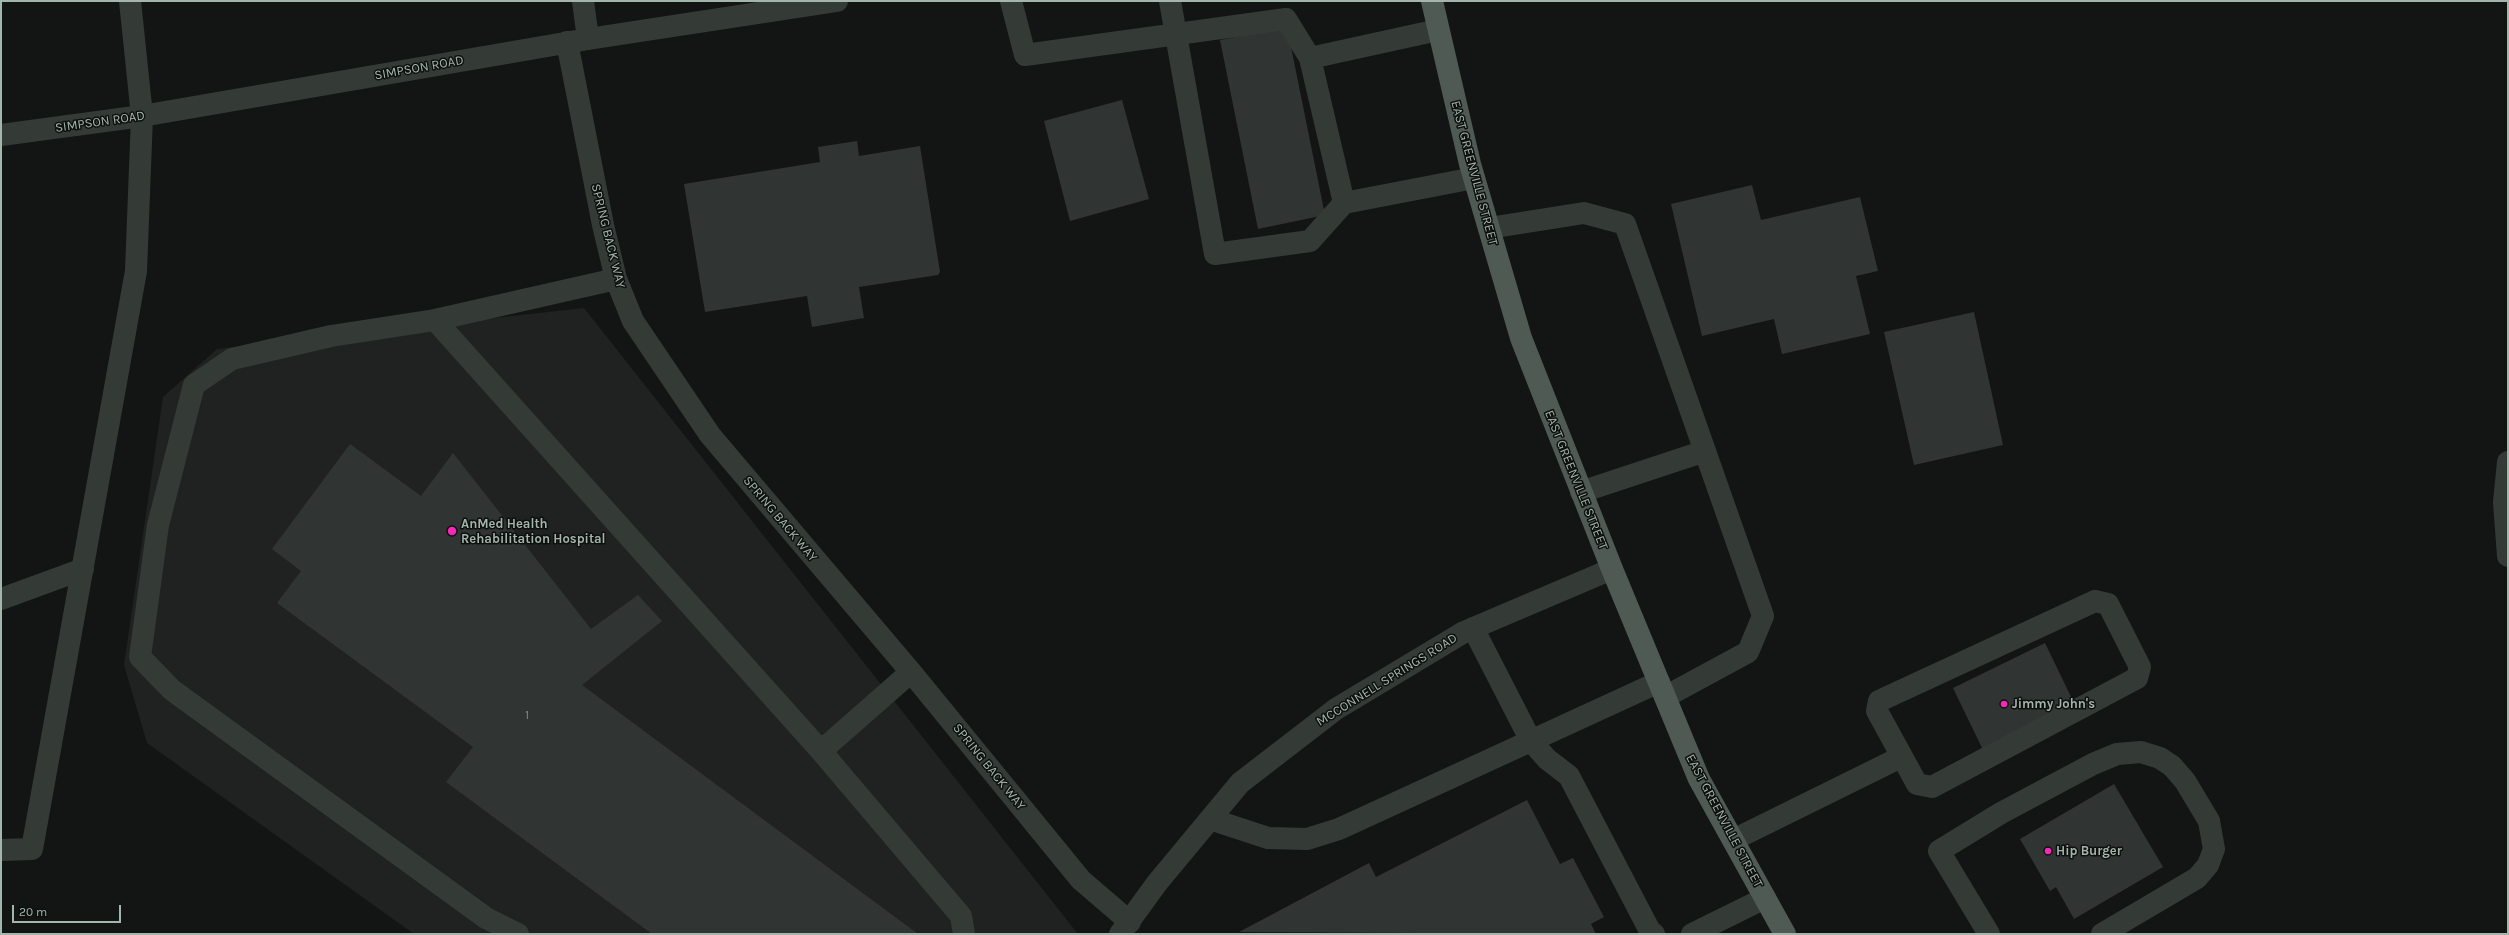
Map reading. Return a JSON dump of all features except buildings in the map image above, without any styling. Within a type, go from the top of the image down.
[{"type":"main road","name":"EAST GREENVILLE STREET","points":[[1432,1],[1474,178],[1520,338],[1612,569],[1699,779],[1785,934]]},
{"type":"street","points":[[1,850],[32,848],[136,271],[142,116],[130,1]]},
{"type":"street","points":[[583,1],[588,39]]},
{"type":"street","name":"SIMPSON ROAD","points":[[1,135],[142,116],[567,42],[837,1]]},
{"type":"street","points":[[1011,1],[1025,55],[1286,19],[1310,58],[1344,202]]},
{"type":"street","points":[[1170,1],[1215,254],[1310,241],[1344,202],[1474,178]]},
{"type":"street","points":[[1310,58],[1438,30]]},
{"type":"street","name":"SPRING BACK WAY","points":[[567,42],[603,225],[616,279],[633,321],[710,435],[911,672],[1081,880],[1125,928]]},
{"type":"street","points":[[1210,819],[1268,838],[1307,839],[1339,829],[1531,741],[1662,690],[1748,652],[1763,616],[1625,224],[1584,213],[1489,228]]},
{"type":"street","points":[[518,934],[486,918],[172,690],[140,658],[158,525],[194,385],[232,359],[331,336],[435,320],[616,279]]},
{"type":"street","points":[[435,320],[821,751],[961,916],[964,934]]},
{"type":"street","points":[[1581,492],[1705,451]]},
{"type":"street","points":[[2508,462],[2504,502],[2508,556]]},
{"type":"street","points":[[1,599],[83,569]]},
{"type":"street","name":"MCCONNELL SPRINGS ROAD","points":[[1125,928],[1157,883],[1240,783],[1336,709],[1473,628],[1612,569]]},
{"type":"street","points":[[2095,601],[2108,604],[2140,666],[2137,678],[1932,787],[1917,784],[1901,757],[1877,711],[1879,701],[2095,601]]},
{"type":"street","points":[[1473,628],[1531,741],[1547,759],[1569,776],[1650,931],[1654,934]]},
{"type":"street","points":[[821,751],[911,672]]},
{"type":"street","points":[[1989,934],[1939,850],[2067,777],[2117,754],[2142,752],[2160,758],[2172,766],[2185,781],[2209,820],[2214,849],[2208,865],[2197,878],[2102,934]]},
{"type":"street","points":[[1733,840],[1901,757]]},
{"type":"street","points":[[1692,934],[1765,898]]},
{"type":"shaded area","name":"AnMed Health Rehabilitation Hospital","points":[[584,308],[1078,934],[414,934],[147,743],[124,665],[163,397],[217,349]]},
{"type":"place","name":"AnMed Health Rehabilitation Hospital","points":[[452,531]]},
{"type":"place","name":"Jimmy John's","points":[[2004,704]]},
{"type":"place","name":"Hip Burger","points":[[2048,851]]}]
